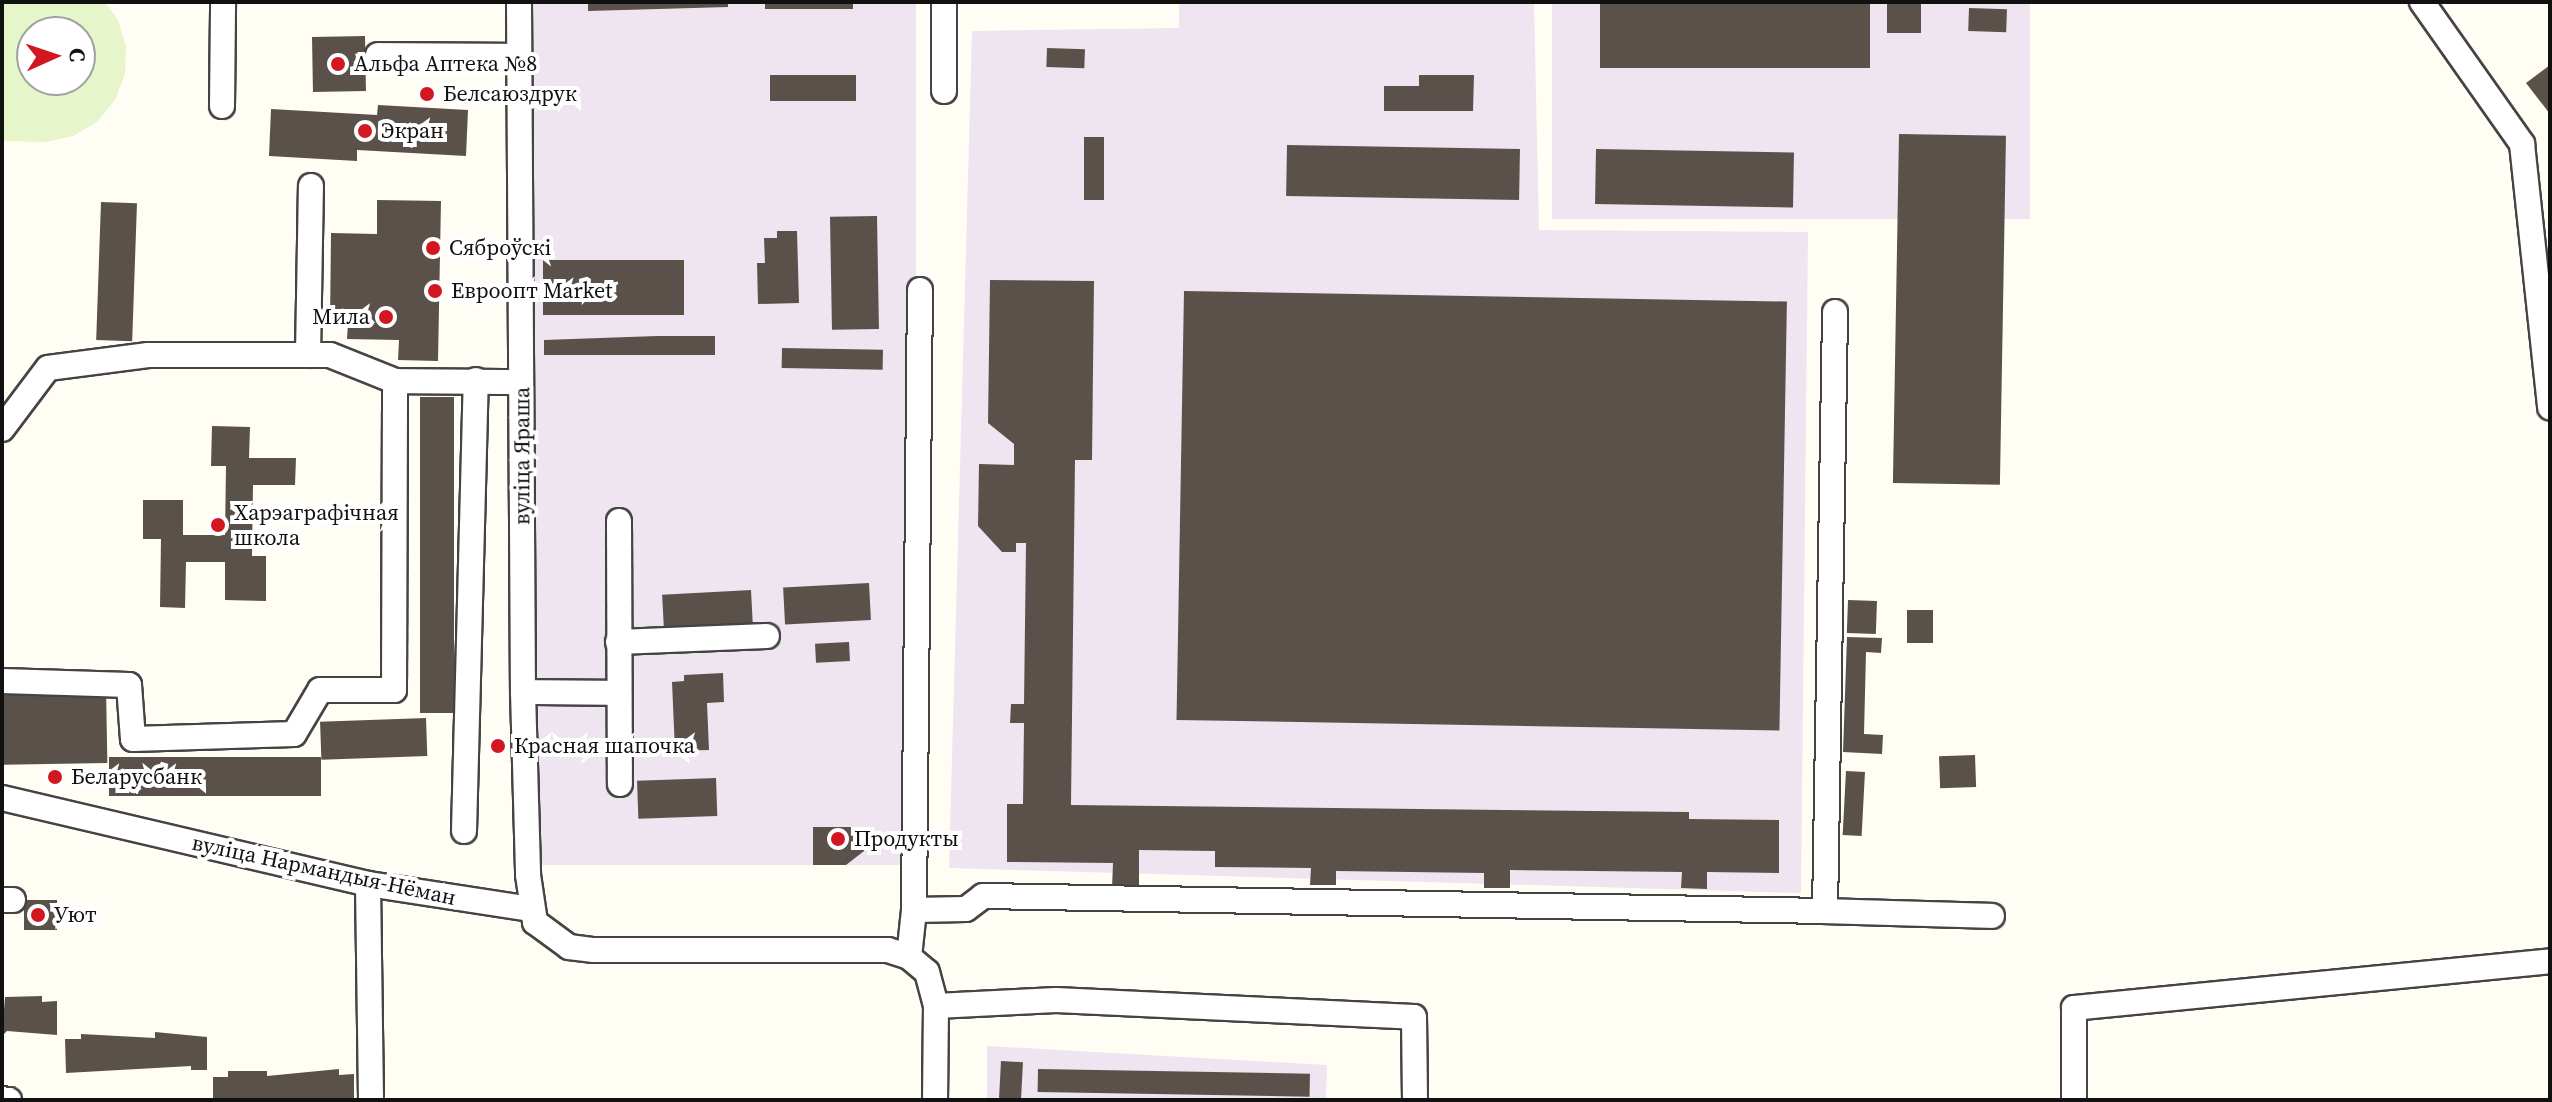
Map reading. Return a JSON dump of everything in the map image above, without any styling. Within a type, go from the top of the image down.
[{"type":"street","points":[[222,106],[223,2]]},
{"type":"street","name":"вуліца Яраша","points":[[519,2],[523,692],[531,909]]},
{"type":"street","points":[[944,2],[944,91]]},
{"type":"street","points":[[2422,2],[2522,144],[2550,408]]},
{"type":"street","points":[[378,55],[519,56]]},
{"type":"street","points":[[308,355],[311,186]]},
{"type":"street","points":[[909,957],[914,910],[920,290]]},
{"type":"street","points":[[1825,911],[1835,312]]},
{"type":"street","points":[[2,429],[48,368],[148,355],[330,355],[395,381],[521,382]]},
{"type":"street","points":[[464,831],[476,380]]},
{"type":"street","points":[[2,681],[129,685],[133,739],[294,734],[320,690],[394,690],[395,381]]},
{"type":"street","points":[[619,521],[620,784]]},
{"type":"street","points":[[618,642],[767,636]]},
{"type":"street","points":[[523,692],[618,693]]},
{"type":"street","name":"вуліца Нармандыя-Нёман","points":[[2,798],[368,884],[531,909]]},
{"type":"street","points":[[368,884],[371,1100]]},
{"type":"street","points":[[914,910],[966,909],[983,896],[1992,916]]},
{"type":"street","points":[[531,909],[535,922],[569,947],[594,950],[888,950],[909,957],[927,972],[936,1006],[935,1100]]},
{"type":"street","points":[[2074,1100],[2074,1008],[2550,961]]},
{"type":"street","points":[[936,1006],[1056,1000],[1414,1017],[1415,1100]]},
{"type":"street","points":[[2,1099],[9,1100]]},
{"type":"shaded area","points":[[532,2],[916,2],[916,865],[532,865]]},
{"type":"shaded area","points":[[1179,2],[1534,2],[1539,230],[1808,232],[1801,893],[949,868],[972,31],[1179,28]]},
{"type":"shaded area","points":[[1552,2],[2030,2],[2030,219],[1552,219]]},
{"type":"shaded area","points":[[987,1046],[1327,1065],[1326,1100],[987,1100]]},
{"type":"green space","points":[[2,2],[105,2],[118,20],[126,47],[125,74],[115,100],[97,122],[73,136],[46,142],[2,141]]},
{"type":"building","points":[[588,2],[728,2],[728,7],[588,11]]},
{"type":"building","points":[[765,2],[853,2],[853,9],[765,9]]},
{"type":"building","points":[[1600,2],[1870,2],[1870,68],[1600,68]]},
{"type":"building","points":[[1887,2],[1921,2],[1921,33],[1887,33]]},
{"type":"building","points":[[1969,8],[2007,9],[2006,32],[1968,31]]},
{"type":"building","points":[[365,36],[366,91],[313,92],[312,37]]},
{"type":"building","points":[[1047,48],[1085,49],[1084,68],[1046,67]]},
{"type":"building","points":[[2550,65],[2550,114],[2526,83]]},
{"type":"building","points":[[770,75],[856,75],[856,101],[770,101]]},
{"type":"building","points":[[1419,75],[1474,75],[1473,111],[1384,111],[1384,86],[1419,86]]},
{"type":"building","points":[[378,105],[468,110],[466,156],[357,150],[357,161],[269,156],[271,109],[377,115]]},
{"type":"building","points":[[1899,134],[2006,136],[2000,485],[1893,483]]},
{"type":"building","points":[[1084,137],[1104,137],[1104,200],[1084,200]]},
{"type":"building","points":[[1287,145],[1520,149],[1519,200],[1286,196]]},
{"type":"building","points":[[1596,149],[1794,152],[1793,207],[1595,204]]},
{"type":"building","points":[[377,200],[441,201],[438,361],[398,360],[399,340],[347,339],[348,322],[330,322],[331,233],[377,234]]},
{"type":"building","points":[[101,202],[137,203],[132,341],[96,340]]},
{"type":"building","points":[[877,216],[879,329],[832,330],[830,217]]},
{"type":"building","points":[[777,231],[797,231],[799,303],[758,304],[757,263],[765,263],[764,238],[777,238]]},
{"type":"building","points":[[543,260],[684,260],[684,315],[543,315]]},
{"type":"building","points":[[990,280],[1094,281],[1092,460],[1075,460],[1071,805],[1689,812],[1689,819],[1779,820],[1779,873],[1707,872],[1707,889],[1681,888],[1682,872],[1510,870],[1510,888],[1484,888],[1484,873],[1336,871],[1336,885],[1310,885],[1311,868],[1215,867],[1215,851],[1139,850],[1139,888],[1112,888],[1113,863],[1007,862],[1007,804],[1023,804],[1024,723],[1010,723],[1011,704],[1024,704],[1026,543],[1016,543],[1016,552],[1002,552],[978,526],[979,464],[1014,465],[1014,444],[988,423]]},
{"type":"building","points":[[1184,291],[1787,302],[1779,730],[1177,720]]},
{"type":"building","points":[[715,336],[715,355],[544,355],[544,340]]},
{"type":"building","points":[[782,348],[883,350],[883,370],[782,368]]},
{"type":"building","points":[[420,397],[454,397],[454,713],[420,713]]},
{"type":"building","points":[[212,426],[250,427],[249,458],[296,458],[295,485],[253,485],[252,556],[266,556],[266,601],[225,600],[225,562],[186,562],[185,608],[160,607],[161,539],[143,539],[143,500],[183,500],[183,535],[225,535],[226,466],[211,466]]},
{"type":"building","points":[[869,583],[871,620],[785,624],[783,588]]},
{"type":"building","points":[[751,590],[753,624],[664,629],[662,595]]},
{"type":"building","points":[[1848,600],[1877,601],[1876,634],[1847,633]]},
{"type":"building","points":[[1907,610],[1933,610],[1933,643],[1907,643]]},
{"type":"building","points":[[1847,637],[1882,638],[1881,653],[1866,652],[1864,734],[1883,735],[1882,754],[1843,752]]},
{"type":"building","points":[[849,642],[850,661],[816,663],[815,644]]},
{"type":"building","points":[[723,673],[724,702],[707,703],[709,750],[675,751],[672,682],[684,681],[684,675]]},
{"type":"building","points":[[106,686],[107,763],[3,765],[2,688]]},
{"type":"building","points":[[426,718],[427,756],[321,760],[320,722]]},
{"type":"building","points":[[1975,755],[1976,787],[1940,788],[1939,756]]},
{"type":"building","points":[[109,757],[321,757],[321,796],[109,796]]},
{"type":"building","points":[[1846,771],[1865,772],[1862,836],[1843,835]]},
{"type":"building","points":[[716,778],[717,816],[638,819],[637,781]]},
{"type":"building","name":"Продукты","points":[[813,827],[864,827],[864,851],[846,865],[813,865]]},
{"type":"building","points":[[24,900],[57,900],[57,930],[24,930]]},
{"type":"building","points":[[42,996],[42,1002],[57,1001],[57,1035],[7,1031],[2,1036],[5,997]]},
{"type":"building","points":[[155,1032],[207,1037],[207,1070],[191,1070],[191,1066],[66,1073],[65,1039],[81,1039],[81,1034],[155,1038]]},
{"type":"building","points":[[1001,1061],[1023,1062],[1021,1100],[999,1100]]},
{"type":"building","points":[[339,1069],[339,1075],[354,1074],[354,1100],[213,1100],[213,1077],[228,1077],[228,1071],[267,1071],[267,1076]]},
{"type":"building","points":[[1038,1069],[1310,1074],[1310,1097],[1038,1092]]},
{"type":"place","name":"Альфа Аптека №8","points":[[338,64]]},
{"type":"place","name":"Белсаюздрук","points":[[427,94]]},
{"type":"place","name":"Экран","points":[[365,131]]},
{"type":"place","name":"Сяброўскі","points":[[433,248]]},
{"type":"place","name":"Евроопт Market","points":[[435,291]]},
{"type":"place","name":"Мила","points":[[386,317]]},
{"type":"place","name":"Харэаграфічная школа","points":[[218,525]]},
{"type":"place","name":"Красная шапочка","points":[[498,746]]},
{"type":"place","name":"Беларусбанк","points":[[55,777]]},
{"type":"place","name":"Продукты","points":[[838,839]]},
{"type":"place","name":"Уют","points":[[38,915]]}]
